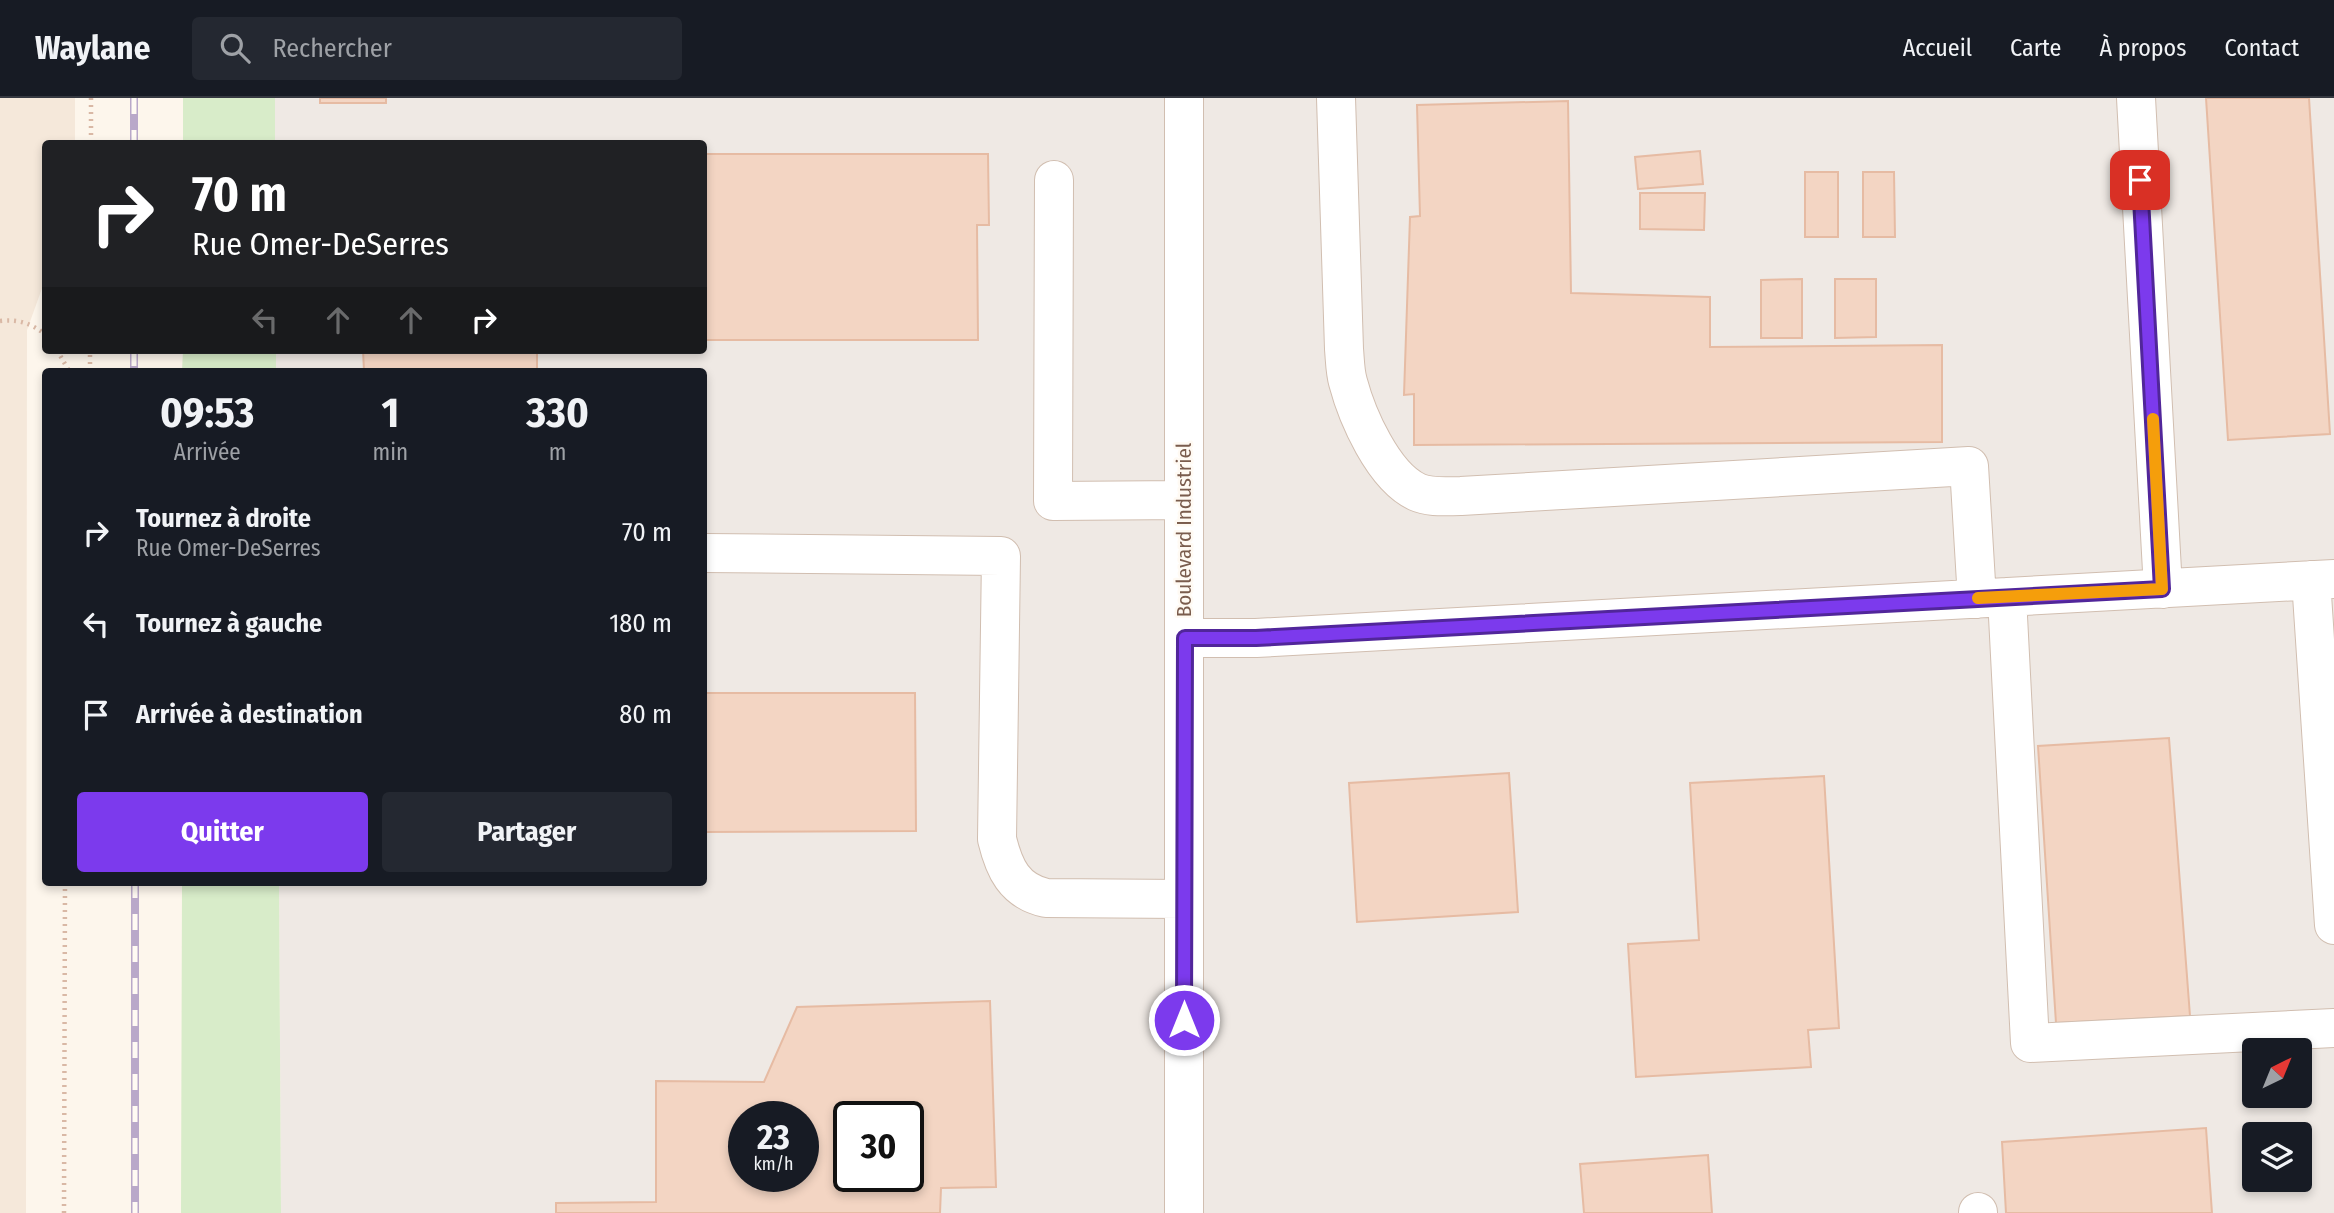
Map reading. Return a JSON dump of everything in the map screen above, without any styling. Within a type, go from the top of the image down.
[{"type":"street","name":"Boulevard Industriel","points":[[1184,98],[1184,1213]]},
{"type":"street","points":[[1336,98],[1347,380],[1356,408],[1375,447],[1407,486],[1426,494],[1461,496],[1969,467],[1992,598],[2030,1043],[2334,1028]]},
{"type":"street","points":[[2136,98],[2162,589]]},
{"type":"street","points":[[1054,180],[1053,501],[1184,500]]},
{"type":"street","points":[[707,553],[1001,556],[997,839],[1006,870],[1024,890],[1034,896],[1046,898],[1184,899]]},
{"type":"street","points":[[1185,638],[1256,638],[2323,580],[2334,925]]},
{"type":"path","points":[[90,98],[91,140]]},
{"type":"path","points":[[0,321],[19,321],[42,332]]},
{"type":"path","points":[[64,1213],[65,886]]},
{"type":"shaded area","points":[[0,98],[75,98],[75,140],[42,140],[42,288],[27,330],[26,1213],[0,1213]]},
{"type":"shaded area","points":[[275,98],[2334,98],[2334,1213],[281,1213],[279,886],[707,886],[707,368],[276,368],[276,354],[707,354],[707,140],[275,140]]},
{"type":"green space","points":[[183,98],[275,98],[275,140],[183,140]]},
{"type":"green space","points":[[183,354],[276,354],[276,368],[182,368]]},
{"type":"green space","points":[[182,886],[279,886],[281,1213],[181,1213]]},
{"type":"building","points":[[320,98],[386,98],[386,103],[320,103]]},
{"type":"building","points":[[2206,98],[2309,98],[2330,434],[2228,440]]},
{"type":"building","points":[[1568,101],[1571,293],[1710,297],[1710,347],[1942,345],[1942,442],[1414,445],[1414,394],[1404,395],[1410,217],[1420,216],[1417,105]]},
{"type":"building","points":[[1700,151],[1703,184],[1638,189],[1635,157]]},
{"type":"building","points":[[707,154],[988,154],[989,225],[977,225],[978,340],[707,340]]},
{"type":"building","points":[[1805,172],[1838,172],[1838,237],[1805,237]]},
{"type":"building","points":[[1863,172],[1894,172],[1895,237],[1863,237]]},
{"type":"building","points":[[1640,193],[1705,193],[1704,230],[1640,229]]},
{"type":"building","points":[[1802,279],[1802,338],[1761,338],[1761,280]]},
{"type":"building","points":[[1835,279],[1876,279],[1876,337],[1835,338]]},
{"type":"building","points":[[363,354],[537,354],[537,368],[364,368]]},
{"type":"building","points":[[707,693],[915,693],[916,831],[707,832]]},
{"type":"building","points":[[2169,738],[2190,1016],[2056,1023],[2038,746]]},
{"type":"building","points":[[1509,773],[1518,912],[1357,922],[1349,783]]},
{"type":"building","points":[[1824,776],[1839,1028],[1808,1030],[1811,1067],[1636,1077],[1628,944],[1699,940],[1690,783]]},
{"type":"building","points":[[990,1001],[996,1187],[941,1188],[940,1213],[556,1213],[556,1203],[656,1202],[656,1081],[764,1082],[797,1007]]},
{"type":"building","points":[[2206,1128],[2212,1213],[2006,1213],[2002,1142]]},
{"type":"building","points":[[1708,1155],[1712,1213],[1584,1213],[1580,1164]]},
{"type":"railway","points":[[134,98],[134,140]]},
{"type":"railway","points":[[134,354],[134,368]]},
{"type":"railway","points":[[135,886],[135,1213]]},
{"type":"slow traffic","points":[[1978,598],[2162,589],[2153,419]]},
{"type":"route","points":[[1184,1020],[1185,638],[1256,638],[2162,589],[2140,180]]}]
